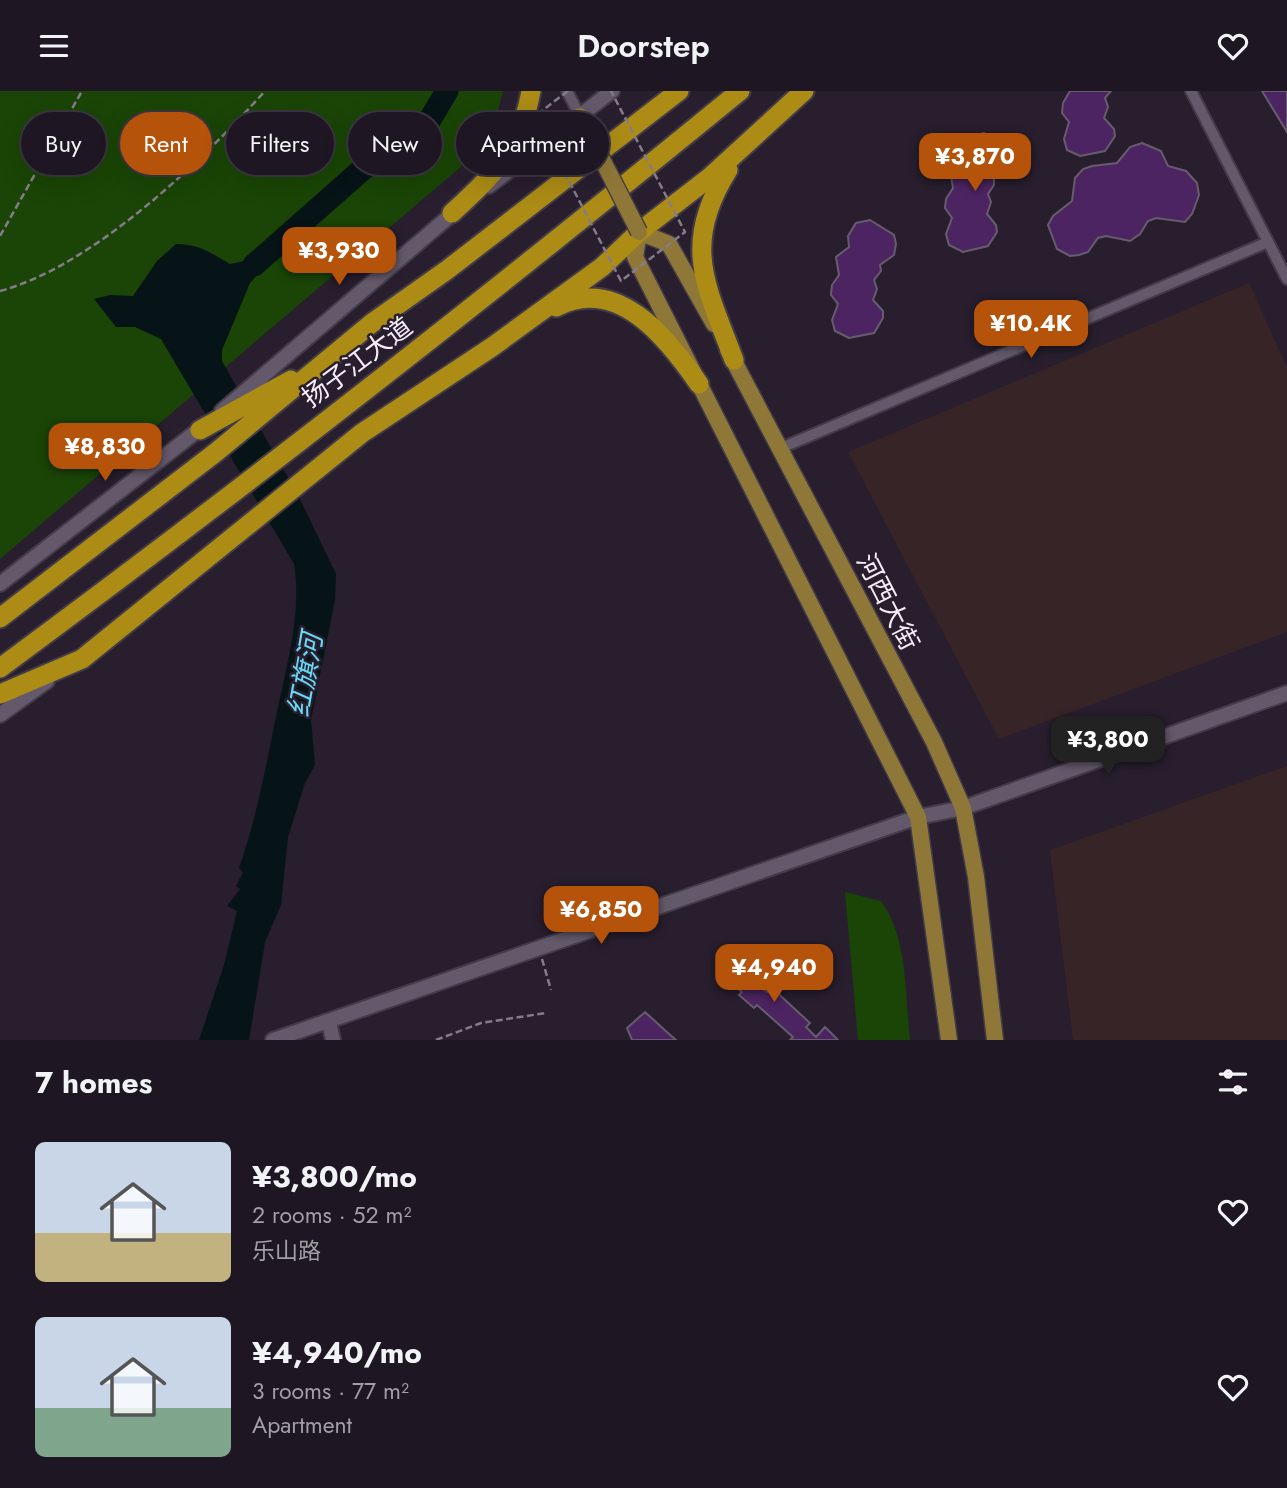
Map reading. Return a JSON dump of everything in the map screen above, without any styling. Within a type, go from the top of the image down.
[{"type":"highway","points":[[453,213],[507,158],[520,133],[531,91]]},
{"type":"highway","name":"扬子江大道","points":[[0,618],[215,453],[256,400],[329,359],[372,323],[447,270],[679,91]]},
{"type":"highway","name":"扬子江大道","points":[[0,668],[156,553],[236,488],[493,292],[740,91]]},
{"type":"highway","points":[[0,695],[82,659],[362,433],[524,324],[602,267],[639,232],[710,177],[804,91]]},
{"type":"highway","points":[[734,360],[703,279],[700,247],[715,190],[747,144]]},
{"type":"highway","points":[[524,324],[564,303],[594,299],[609,301],[628,308],[658,331],[699,384]]},
{"type":"highway","points":[[200,430],[256,400]]},
{"type":"main road","points":[[609,173],[639,232],[635,257],[918,817],[949,1040]]},
{"type":"main road","name":"河西大街","points":[[639,232],[669,244],[781,448],[934,742],[963,808],[976,877],[995,1040]]},
{"type":"street","points":[[567,91],[578,112]]},
{"type":"street","points":[[585,112],[612,91]]},
{"type":"street","points":[[1191,91],[1287,279]]},
{"type":"street","points":[[256,400],[453,213],[503,175]]},
{"type":"street","points":[[781,448],[1268,243]]},
{"type":"street","points":[[0,584],[200,430]]},
{"type":"street","points":[[0,715],[23,696],[82,659]]},
{"type":"street","points":[[274,1040],[918,817],[963,808],[1287,693]]},
{"type":"street","points":[[329,1022],[333,1040]]},
{"type":"path","points":[[0,236],[82,91]]},
{"type":"path","points":[[0,291],[64,265],[129,218],[225,135],[265,91]]},
{"type":"path","points":[[539,949],[551,990]]},
{"type":"path","points":[[436,1040],[481,1023],[546,1013]]},
{"type":"shaded area","points":[[1249,283],[1287,367],[1287,632],[999,739],[848,452]]},
{"type":"shaded area","points":[[1287,766],[1287,1040],[1073,1040],[1050,850]]},
{"type":"green space","points":[[0,91],[503,91],[498,112],[456,112],[456,171],[0,559]]},
{"type":"green space","points":[[845,892],[881,901],[890,916],[904,967],[910,1040],[858,1040]]},
{"type":"water","name":"红旗河","points":[[272,240],[278,251],[250,283],[222,350],[222,361],[299,497],[336,574],[335,600],[311,720],[315,765],[305,783],[288,837],[281,905],[265,942],[249,1040],[199,1040],[224,965],[237,911],[227,906],[240,889],[236,886],[243,872],[239,868],[256,810],[289,657],[296,601],[294,564],[161,339],[135,327],[116,327],[94,299],[110,295],[133,296],[157,261],[176,244],[198,247],[230,264],[249,260]]},
{"type":"building","points":[[1070,91],[1111,91],[1105,98],[1108,107],[1104,118],[1114,129],[1115,136],[1105,151],[1080,156],[1067,150],[1064,139],[1069,122],[1062,113],[1063,103]]},
{"type":"building","points":[[1262,91],[1287,91],[1287,132]]},
{"type":"building","points":[[984,133],[1008,148],[1010,158],[1008,169],[994,179],[994,185],[988,194],[991,202],[987,214],[996,225],[997,232],[988,246],[963,252],[949,245],[946,234],[952,218],[945,208],[946,199],[953,188],[950,171],[963,160],[965,142],[970,137]]},
{"type":"building","points":[[1142,143],[1161,151],[1168,166],[1186,171],[1197,183],[1199,195],[1192,214],[1185,222],[1156,218],[1148,221],[1140,234],[1130,241],[1106,236],[1098,238],[1088,252],[1079,255],[1070,256],[1057,249],[1048,225],[1053,216],[1072,201],[1075,178],[1083,169],[1117,163],[1130,147]]},
{"type":"building","points":[[870,220],[894,235],[896,244],[894,255],[880,265],[881,271],[874,280],[877,289],[873,300],[883,311],[883,318],[874,333],[849,338],[835,331],[832,320],[838,304],[831,295],[832,285],[839,275],[836,257],[849,247],[848,236],[856,223]]},
{"type":"building","points":[[750,961],[765,974],[756,983],[767,992],[771,987],[810,1023],[806,1027],[816,1037],[825,1027],[838,1040],[790,1040],[793,1037],[757,1005],[754,1008],[739,995],[742,992],[727,979],[742,963],[745,966]]},
{"type":"building","points":[[645,1012],[676,1040],[632,1040],[627,1028]]},
{"type":"waterway","points":[[254,265],[364,168],[411,139],[429,121],[447,91]]}]
